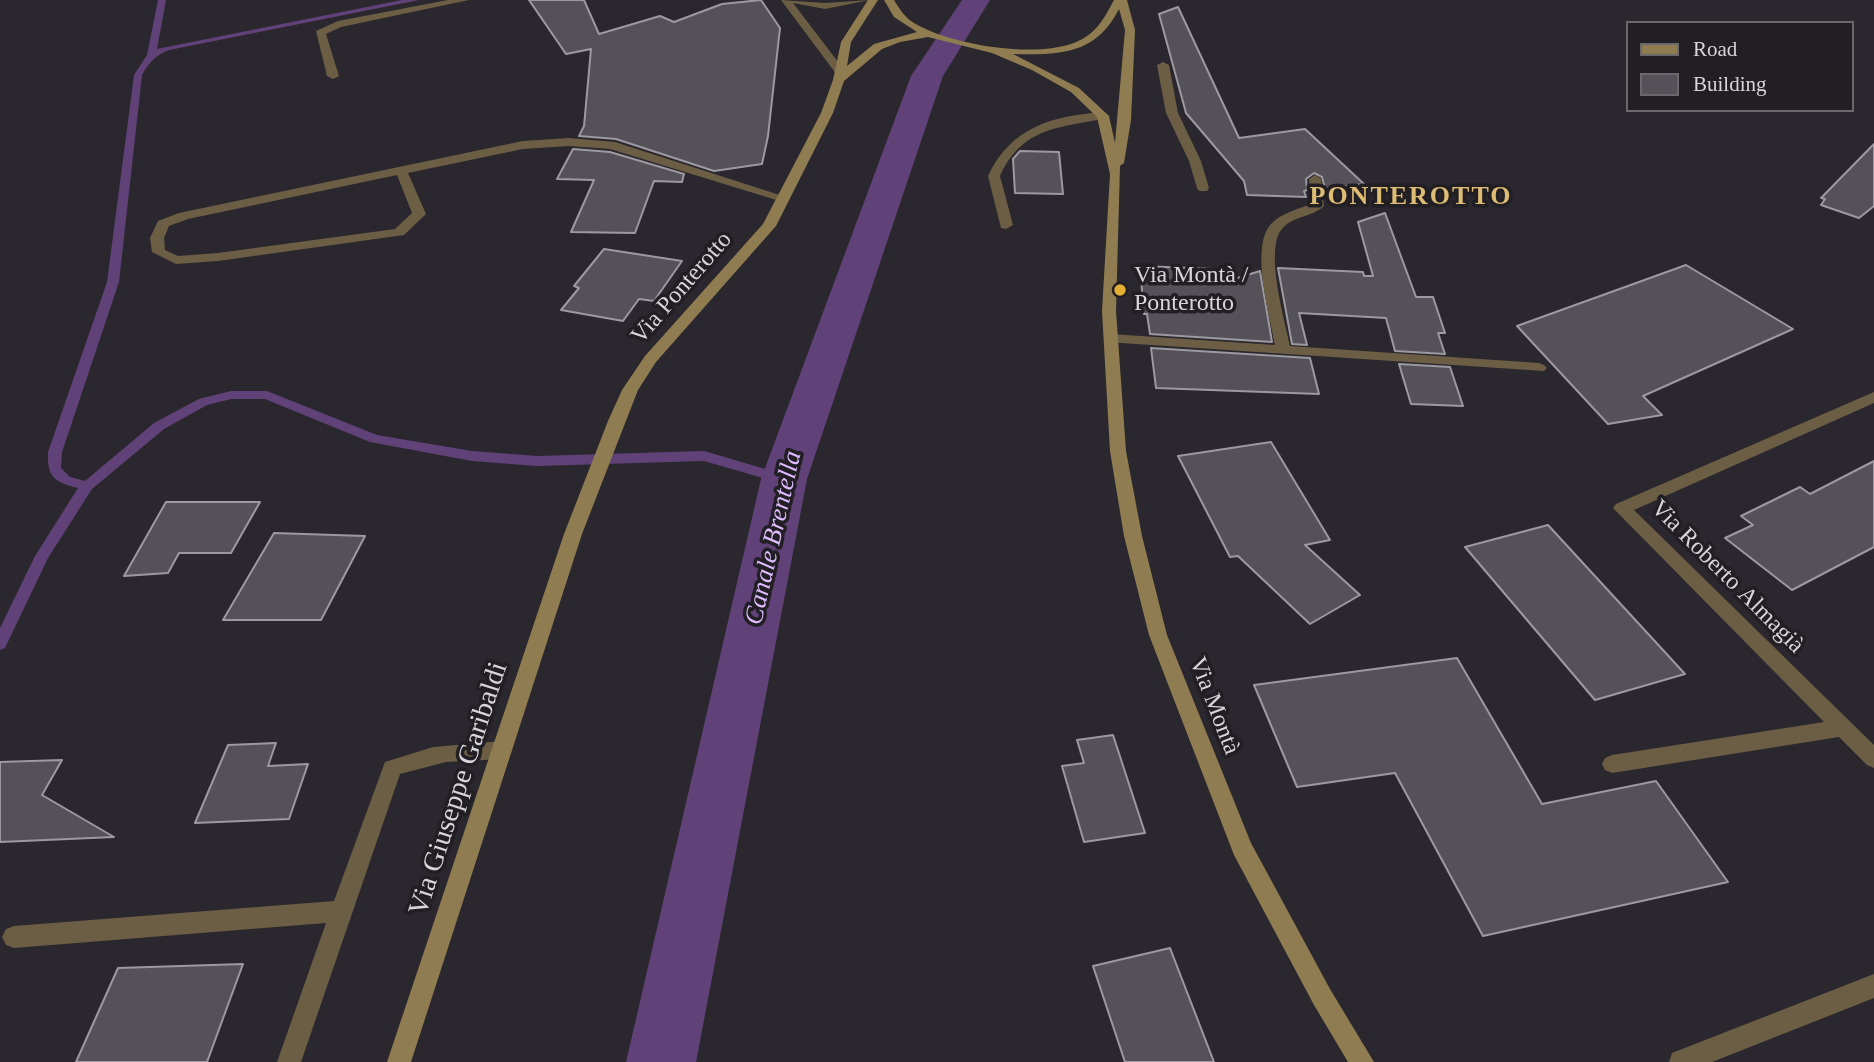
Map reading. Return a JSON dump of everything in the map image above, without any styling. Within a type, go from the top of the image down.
[{"type":"main road","name":"Via Ponterotto","points":[[573,534],[616,421],[650,359],[769,226],[827,113],[840,77],[846,42],[873,0]]},
{"type":"main road","name":"Via Ponterotto","points":[[889,0],[898,15],[930,35],[993,51]]},
{"type":"main road","points":[[993,51],[1055,52],[1078,47],[1098,35],[1120,0]]},
{"type":"main road","points":[[1116,174],[1125,120],[1130,30],[1120,0]]},
{"type":"main road","name":"Via Ponterotto","points":[[840,77],[870,49],[883,42],[930,35]]},
{"type":"main road","points":[[993,51],[1054,77],[1075,90],[1103,116]]},
{"type":"main road","name":"Via Montà","points":[[1103,116],[1116,174],[1109,311],[1118,451],[1133,536],[1158,635],[1242,848],[1322,997],[1362,1062]]},
{"type":"main road","name":"Via Giuseppe Garibaldi","points":[[399,1062],[573,534]]},
{"type":"street","points":[[333,76],[320,33],[338,24],[464,0]]},
{"type":"street","points":[[786,0],[840,77]]},
{"type":"street","points":[[794,0],[825,6],[865,0]]},
{"type":"street","points":[[1163,65],[1172,113],[1195,161],[1203,188]]},
{"type":"street","points":[[1006,225],[994,176],[1007,150],[1034,132],[1081,117],[1103,116]]},
{"type":"street","points":[[401,170],[419,214],[399,232],[218,257],[176,260],[159,252],[157,238],[163,224],[184,216],[401,170],[523,145],[569,142],[611,145],[783,198]]},
{"type":"street","points":[[1283,350],[1267,249],[1274,229],[1318,206],[1315,180]]},
{"type":"street","points":[[1111,339],[1539,368]]},
{"type":"street","name":"Via Roberto Almagià","points":[[1874,397],[1622,509],[1874,759]]},
{"type":"street","points":[[1612,764],[1843,729]]},
{"type":"street","points":[[289,1062],[392,768],[423,756],[449,751],[502,750]]},
{"type":"street","points":[[14,937],[342,911]]},
{"type":"street","points":[[1681,1062],[1874,986]]},
{"type":"building","points":[[529,0],[584,0],[599,34],[660,16],[674,22],[722,4],[761,0],[780,28],[768,136],[762,164],[714,171],[616,139],[579,136],[584,126],[591,49],[566,54]]},
{"type":"building","points":[[1178,7],[1239,138],[1305,129],[1364,184],[1325,189],[1322,177],[1314,173],[1306,179],[1306,197],[1247,195],[1244,181],[1186,113],[1159,14]]},
{"type":"building","points":[[1874,144],[1874,206],[1859,218],[1821,205],[1825,199],[1821,198]]},
{"type":"building","points":[[573,149],[610,152],[684,174],[682,182],[654,181],[635,233],[571,232],[594,180],[557,179]]},
{"type":"building","points":[[1020,151],[1059,152],[1063,194],[1015,193],[1013,159]]},
{"type":"building","points":[[1385,213],[1416,297],[1433,297],[1445,333],[1438,333],[1445,354],[1395,351],[1386,318],[1299,313],[1307,345],[1292,344],[1278,268],[1363,272],[1364,276],[1373,276],[1358,222]]},
{"type":"building","points":[[604,249],[682,261],[654,301],[639,299],[623,321],[561,310],[579,288],[574,286]]},
{"type":"building","points":[[1686,265],[1793,329],[1643,396],[1662,415],[1608,424],[1517,326]]},
{"type":"building","points":[[1140,266],[1216,269],[1218,284],[1260,271],[1272,342],[1150,334],[1147,314],[1144,314]]},
{"type":"building","points":[[1151,348],[1310,358],[1319,394],[1156,388]]},
{"type":"building","points":[[1399,364],[1450,367],[1463,406],[1411,404]]},
{"type":"building","points":[[1271,442],[1330,540],[1305,545],[1360,595],[1310,624],[1238,556],[1230,557],[1178,456]]},
{"type":"building","points":[[1874,461],[1874,547],[1792,590],[1725,538],[1753,525],[1741,516],[1800,487],[1810,494]]},
{"type":"building","points":[[166,502],[260,502],[231,553],[179,553],[168,573],[124,576]]},
{"type":"building","points":[[1548,525],[1685,674],[1595,700],[1465,547]]},
{"type":"building","points":[[274,533],[365,536],[321,620],[223,620]]},
{"type":"building","points":[[1457,658],[1542,804],[1656,781],[1728,882],[1483,936],[1395,773],[1297,787],[1254,685]]},
{"type":"building","points":[[1113,735],[1145,833],[1084,842],[1062,766],[1084,763],[1077,740]]},
{"type":"building","points":[[276,743],[268,766],[308,764],[289,819],[195,823],[228,745]]},
{"type":"building","points":[[62,760],[42,795],[114,837],[0,842],[0,762]]},
{"type":"building","points":[[1170,948],[1214,1062],[1125,1062],[1093,966]]},
{"type":"building","points":[[243,964],[207,1062],[76,1062],[118,968]]},
{"type":"waterway","points":[[151,55],[162,0]]},
{"type":"waterway","points":[[87,486],[65,480],[54,469],[55,452],[113,282],[138,75],[143,65],[157,52],[167,48],[415,0]]},
{"type":"waterway","name":"Canale Brentella","points":[[661,1062],[784,479],[927,76],[976,0]]},
{"type":"waterway","points":[[87,486],[159,426],[203,402],[231,395],[267,395],[375,439],[472,456],[537,461],[704,456],[784,479]]},
{"type":"waterway","points":[[0,644],[42,556],[87,486]]},
{"type":"place","name":"Via Montà / Ponterotto","points":[[1120,290]]},
{"type":"district","name":"PONTEROTTO","points":[[1411,197]]}]
